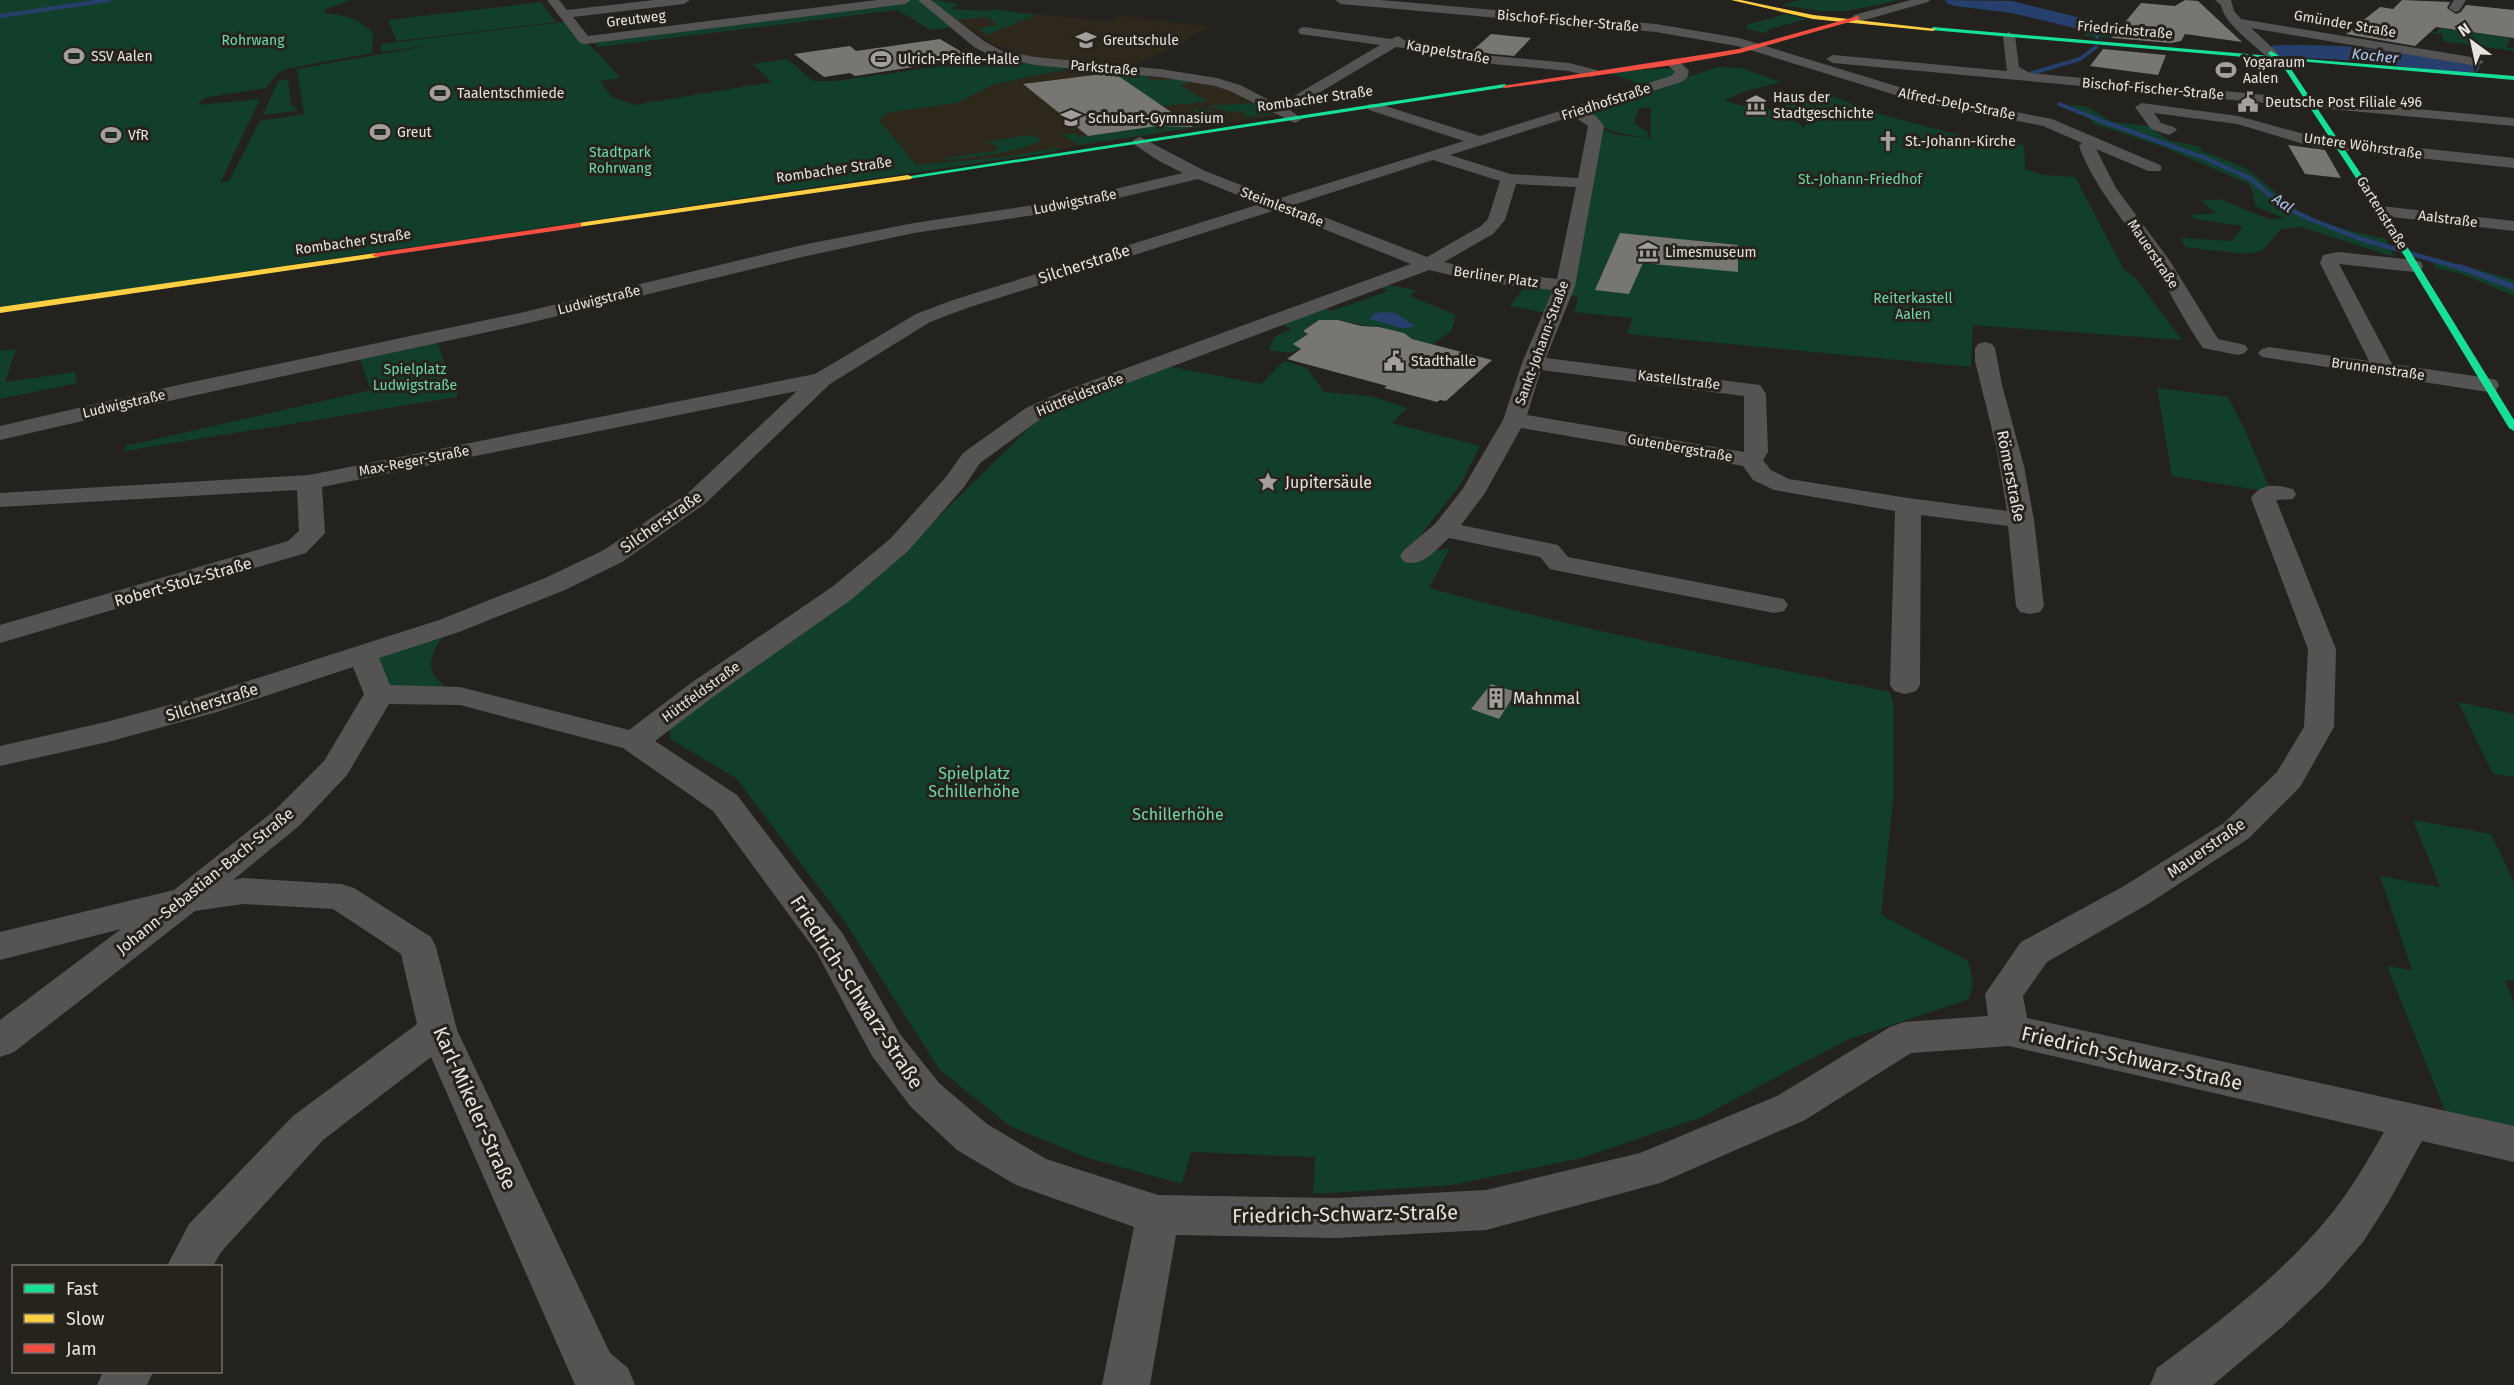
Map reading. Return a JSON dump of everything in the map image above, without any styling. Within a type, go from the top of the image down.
[{"type":"main road","name":"Friedrichstraße","points":[[1735,0],[1797,14],[1852,20],[2514,78]]},
{"type":"main road","points":[[1673,63],[1757,47],[1852,20]]},
{"type":"main road","name":"Friedrichstraße","points":[[1903,24],[2009,36],[2514,73]]},
{"type":"main road","name":"Gartenstraße","points":[[2276,56],[2340,146],[2514,428]]},
{"type":"main road","name":"Rombacher Straße","points":[[0,310],[1592,73],[1673,63]]},
{"type":"street","points":[[553,0],[564,14],[684,0]]},
{"type":"street","name":"Greutweg","points":[[564,14],[585,40],[905,0]]},
{"type":"street","name":"Parkstraße","points":[[924,0],[925,4],[979,44],[1004,55],[1057,64],[1160,73],[1211,81],[1235,88],[1295,119]]},
{"type":"street","name":"Bischof-Fischer-Straße","points":[[1341,0],[1414,4],[1447,11],[1656,28],[1757,47]]},
{"type":"street","points":[[1852,20],[1929,0]]},
{"type":"street","points":[[2220,0],[2227,3],[2228,11],[2238,22]]},
{"type":"street","points":[[714,11],[728,22]]},
{"type":"street","points":[[1429,21],[1447,11]]},
{"type":"street","name":"Friedrichstraße","points":[[1879,13],[1903,24]]},
{"type":"street","name":"Gartenstraße","points":[[2238,22],[2276,56]]},
{"type":"street","name":"Gmünder Straße","points":[[2238,22],[2477,62]]},
{"type":"street","name":"Kappelstraße","points":[[1304,31],[1456,51],[1455,56],[1460,57],[1569,67],[1592,73]]},
{"type":"street","points":[[1280,110],[1411,32]]},
{"type":"street","points":[[2009,36],[2012,69],[2023,73],[2014,105],[2024,117]]},
{"type":"street","name":"Alfred-Delp-Straße","points":[[1757,47],[1920,98],[2047,122],[2154,168]]},
{"type":"street","name":"Bischof-Fischer-Straße","points":[[1792,58],[1814,57],[2017,88],[2311,103],[2514,122]]},
{"type":"street","name":"Friedhofstraße","points":[[1276,204],[1578,112],[1676,79],[1682,75],[1683,71],[1673,63]]},
{"type":"street","points":[[2075,94],[2097,98]]},
{"type":"street","name":"Untere Wöhrstraße","points":[[2169,130],[2156,126],[2137,106],[2238,120],[2314,142],[2340,146],[2514,163]]},
{"type":"street","points":[[1374,107],[1481,141]]},
{"type":"street","name":"Sankt-Johann-Straße","points":[[1413,556],[1444,529],[1473,493],[1514,420],[1533,363],[1565,286],[1596,126],[1591,119],[1578,112]]},
{"type":"street","name":"Mauerstraße","points":[[2094,141],[2088,146],[2095,169],[2107,190],[2153,251],[2210,344],[2238,349]]},
{"type":"street","name":"Steimlestraße","points":[[1140,142],[1165,158],[1199,174],[1428,264]]},
{"type":"street","points":[[1436,156],[1509,179],[1585,183]]},
{"type":"street","name":"Ludwigstraße","points":[[0,433],[178,392],[520,319],[802,251],[914,228],[1068,205],[1199,174]]},
{"type":"street","name":"Hüttfeldstraße","points":[[634,741],[702,690],[842,593],[898,545],[955,482],[971,458],[1034,412],[1068,397],[1428,264],[1487,230],[1496,220],[1509,179]]},
{"type":"street","name":"Silcherstraße","points":[[0,756],[108,732],[206,705],[363,655],[523,597],[613,556],[697,498],[822,378],[923,318],[951,307],[1276,204]]},
{"type":"street","name":"Aalstraße","points":[[2381,211],[2514,226]]},
{"type":"street","name":"Gartenstraße","points":[[2384,370],[2329,263],[2330,259],[2338,258],[2409,256]]},
{"type":"street","name":"Berliner Platz","points":[[1428,264],[1479,276],[1565,286]]},
{"type":"street","name":"Römerstraße","points":[[1985,348],[1985,372],[2008,446],[2021,520],[2030,606]]},
{"type":"street","name":"Brunnenstraße","points":[[2269,353],[2488,385]]},
{"type":"street","name":"Kastellstraße","points":[[1533,363],[1752,390],[1755,394],[1756,452],[1751,460]]},
{"type":"street","name":"Max-Reger-Straße","points":[[0,500],[309,482],[822,378]]},
{"type":"street","name":"Gutenbergstraße","points":[[1514,420],[1751,460],[1762,475],[1783,485],[1908,506],[2021,520]]},
{"type":"street","name":"Robert-Stolz-Straße","points":[[0,634],[297,547],[312,533],[309,482]]},
{"type":"street","name":"Mauerstraße","points":[[2009,1030],[2004,994],[2034,952],[2136,896],[2236,831],[2289,778],[2319,727],[2322,649],[2263,498],[2271,492],[2284,494]]},
{"type":"street","points":[[1905,685],[1908,506]]},
{"type":"street","points":[[1444,529],[1549,551],[1559,563],[1774,605]]},
{"type":"street","points":[[363,655],[380,694]]},
{"type":"street","name":"Friedrich-Schwarz-Straße","points":[[380,694],[460,696],[634,741],[725,803],[830,944],[886,1045],[925,1095],[972,1137],[1031,1172],[1158,1215],[1336,1218],[1486,1210],[1645,1170],[1791,1108],[1904,1038],[2009,1030],[2514,1144]]},
{"type":"street","name":"Johann-Sebastian-Bach-Straße","points":[[0,1041],[185,900],[287,818],[336,768],[380,694]]},
{"type":"street","name":"Karl-Mikeler-Straße","points":[[0,946],[185,900],[243,891],[341,897],[418,947],[438,1030],[593,1370],[611,1385]]},
{"type":"street","points":[[190,1265],[205,1238],[308,1128],[438,1030]]},
{"type":"street","points":[[2174,1385],[2289,1292],[2346,1228],[2383,1174],[2411,1122]]},
{"type":"street","points":[[1126,1385],[1158,1215]]},
{"type":"shaded area","name":"Greutschule","points":[[1006,11],[1106,21],[1120,16],[1212,27],[1190,36],[1183,44],[1131,66],[1034,57],[1018,53],[994,45],[953,17]]},
{"type":"shaded area","name":"Schubart-Gymnasium","points":[[1077,67],[1213,82],[1280,115],[923,170],[916,165],[878,120],[887,113],[957,103],[995,84]]},
{"type":"green space","points":[[0,0],[351,0],[323,10],[327,14],[352,18],[373,32],[372,53],[285,69],[278,73],[266,88],[204,98],[197,105],[260,99],[220,183],[229,181],[260,121],[304,114],[297,69],[431,45],[381,52],[381,44],[564,22],[599,54],[620,78],[600,81],[612,97],[634,105],[772,82],[753,64],[787,59],[813,81],[836,81],[962,63],[969,67],[1026,62],[1077,67],[995,84],[957,103],[887,113],[879,120],[916,165],[1005,157],[1062,147],[1053,152],[0,308]]},
{"type":"green space","points":[[905,0],[926,0],[956,27],[931,30],[897,10],[598,47],[594,43]]},
{"type":"green space","points":[[938,0],[959,4],[950,9],[988,11],[993,9],[1036,15],[988,35],[978,28],[998,25],[987,17],[955,20],[930,1]]},
{"type":"green space","points":[[1799,0],[1896,1],[1847,11],[1821,11],[1781,5]]},
{"type":"green space","points":[[1960,0],[2043,9],[2041,11],[2086,23],[2088,21],[2109,24],[2114,33],[2122,35],[2180,43],[2085,36],[2084,30],[2069,21],[2047,19],[2045,15]]},
{"type":"green space","points":[[541,2],[556,22],[397,41],[388,20]]},
{"type":"green space","points":[[1786,14],[1807,19],[1770,29],[1764,33],[1747,29],[1746,25]]},
{"type":"green space","points":[[2441,28],[2511,38],[2506,47],[2514,48],[2514,51],[2443,41],[2442,34],[2415,31],[2436,32]]},
{"type":"green space","points":[[2297,44],[2346,47],[2415,59],[2428,64],[2278,49],[2301,49]]},
{"type":"green space","points":[[1718,67],[1741,68],[1781,82],[1742,92],[1724,101],[1765,111],[1818,95],[1808,119],[1793,118],[1804,128],[1823,93],[1880,114],[1951,133],[2024,145],[2025,169],[2043,175],[2075,177],[2124,270],[2135,277],[2182,340],[1973,325],[1971,367],[1627,334],[1633,318],[1574,312],[1578,297],[1565,295],[1603,129],[1617,135],[1651,138],[1651,107],[1639,108],[1634,123],[1648,132],[1648,137],[1612,131],[1582,112]]},
{"type":"green space","points":[[1676,68],[1677,76],[1647,87],[1607,72]]},
{"type":"green space","points":[[1115,74],[1146,75],[1149,79],[1154,80],[1189,79],[1187,84],[1180,85],[1208,102],[1159,106]]},
{"type":"green space","points":[[288,79],[291,106],[295,106],[296,111],[263,115],[278,81]]},
{"type":"green space","points":[[1255,103],[1271,114],[1248,117],[1239,111],[1231,112],[1206,106]]},
{"type":"green space","points":[[2076,105],[2088,107],[2112,122],[2149,126],[2170,141],[2199,146],[2202,152],[2247,169],[2307,218],[2386,239],[2394,257],[2301,227],[2281,229],[2262,251],[2245,254],[2185,247],[2180,238],[2232,241],[2243,226],[2194,219],[2191,215],[2216,213],[2201,201],[2219,199],[2271,220],[2284,218],[2255,206],[2254,194],[2249,184],[2161,146],[2092,123],[2092,120],[2062,107]]},
{"type":"green space","points":[[1194,108],[1204,109],[1227,118],[1227,122],[1080,145],[1062,135],[1075,133],[1080,137],[1132,130],[1112,113],[1162,126],[1184,125],[1182,123],[1196,118]]},
{"type":"green space","points":[[1029,135],[1042,139],[1025,147],[983,156],[942,159],[999,150],[993,144],[983,142]]},
{"type":"green space","points":[[2429,256],[2514,280],[2514,296],[2462,274],[2436,268]]},
{"type":"green space","points":[[1528,283],[1562,287],[1551,314],[1510,306]]},
{"type":"green space","points":[[1378,285],[1416,290],[1410,296],[1456,315],[1451,332],[1432,344],[1412,339],[1404,333],[1338,320],[1319,320],[1303,331],[1308,334],[1294,344],[1301,349],[1289,353],[1269,350],[1274,337],[1292,329],[1278,322],[1319,306],[1331,311],[1388,291]]},
{"type":"green space","name":"Spielplatz Ludwigstraße","points":[[437,339],[450,381],[459,386],[457,397],[124,451],[125,446],[371,390],[359,357]]},
{"type":"green space","points":[[16,349],[5,382],[75,372],[77,383],[0,399],[0,351]]},
{"type":"green space","name":"Schillerhöhe","points":[[1284,361],[1307,368],[1324,392],[1371,396],[1407,408],[1392,423],[1480,446],[1460,485],[1416,541],[1413,555],[1450,548],[1429,588],[1601,631],[1890,692],[1893,703],[1893,800],[1881,915],[1968,961],[1973,982],[1969,999],[1847,1040],[1699,1118],[1581,1158],[1452,1185],[1313,1194],[1315,1157],[1191,1152],[1182,1184],[1088,1158],[1010,1126],[940,1070],[843,919],[736,778],[670,739],[670,726],[905,550],[1044,413],[1167,366],[1261,384]]},
{"type":"green space","points":[[2157,388],[2228,397],[2245,430],[2271,492],[2172,476]]},
{"type":"green space","points":[[449,626],[436,648],[431,665],[438,680],[460,696],[385,690],[370,657]]},
{"type":"green space","points":[[2458,702],[2514,714],[2514,777],[2493,774]]},
{"type":"green space","points":[[2413,820],[2491,834],[2514,882],[2514,981],[2505,980],[2514,1002],[2514,1133],[2448,1118],[2387,966],[2412,970],[2380,876],[2440,887]]},
{"type":"water","points":[[1395,313],[1416,327],[1401,328],[1369,319],[1374,314]]},
{"type":"building","points":[[2185,0],[2198,1],[2242,42],[2185,34],[2181,41],[2171,43],[2112,38],[2141,3],[2175,6]]},
{"type":"building","points":[[2402,0],[2450,2],[2447,8],[2456,14],[2461,12],[2466,5],[2514,10],[2514,38],[2436,27],[2415,46],[2346,34],[2380,7],[2393,9]]},
{"type":"building","points":[[1491,34],[1531,38],[1514,56],[1471,52]]},
{"type":"building","name":"Ulrich-Pfeifle-Halle","points":[[940,39],[972,58],[855,76],[850,73],[824,77],[794,54],[850,46],[856,51]]},
{"type":"building","points":[[2103,49],[2166,55],[2158,75],[2090,66]]},
{"type":"building","points":[[1102,74],[1117,75],[1193,127],[1157,126],[1088,136],[1023,84]]},
{"type":"building","points":[[2288,145],[2325,150],[2341,178],[2305,174]]},
{"type":"building","name":"Limesmuseum","points":[[1620,233],[1738,245],[1738,272],[1643,263],[1629,294],[1595,290]]},
{"type":"building","name":"Stadthalle","points":[[1319,320],[1338,320],[1361,326],[1379,327],[1404,333],[1412,339],[1492,360],[1446,401],[1437,402],[1287,359],[1301,349],[1293,344],[1308,334],[1303,331]]},
{"type":"building","name":"Mahnmal","points":[[1491,684],[1516,692],[1499,719],[1471,709]]},
{"type":"waterway","points":[[0,16],[109,0]]},
{"type":"waterway","name":"Kocher","points":[[1955,0],[2012,7],[2103,29]]},
{"type":"waterway","name":"Aal","points":[[2094,26],[2097,37]]},
{"type":"waterway","name":"Aal","points":[[2032,73],[2080,59],[2096,47]]},
{"type":"waterway","name":"Kocher","points":[[2280,51],[2345,53],[2469,67]]},
{"type":"waterway","name":"Aal","points":[[2059,104],[2097,119]]},
{"type":"waterway","name":"Aal","points":[[2093,118],[2205,158],[2251,179],[2283,206],[2310,219],[2361,239],[2464,269]]},
{"type":"waterway","name":"Aal","points":[[2460,267],[2514,287]]},
{"type":"traffic: fast","points":[[1933,29],[2514,78]]},
{"type":"traffic: fast","points":[[2271,53],[2281,59],[2375,201],[2514,428]]},
{"type":"traffic: fast","points":[[908,177],[1505,86]]},
{"type":"traffic: slow","points":[[1734,0],[1813,17],[1933,29]]},
{"type":"traffic: slow","points":[[578,225],[908,177]]},
{"type":"traffic: slow","points":[[0,310],[376,255]]},
{"type":"traffic: jam","points":[[1505,86],[1673,63],[1740,51],[1858,18]]},
{"type":"traffic: jam","points":[[376,255],[578,225]]},
{"type":"place","name":"Greutschule","points":[[1086,40]]},
{"type":"place","name":"SSV Aalen","points":[[74,56]]},
{"type":"place","name":"Ulrich-Pfeifle-Halle","points":[[881,59]]},
{"type":"place","name":"Yogaraum Aalen","points":[[2226,70]]},
{"type":"place","name":"Taalentschmiede","points":[[440,93]]},
{"type":"place","name":"Deutsche Post Filiale 496","points":[[2248,102]]},
{"type":"place","name":"Haus der Stadtgeschichte","points":[[1756,105]]},
{"type":"place","name":"Schubart-Gymnasium","points":[[1071,118]]},
{"type":"place","name":"Greut","points":[[380,132]]},
{"type":"place","name":"VfR","points":[[111,135]]},
{"type":"place","name":"St.-Johann-Kirche","points":[[1888,141]]},
{"type":"place","name":"Limesmuseum","points":[[1648,252]]},
{"type":"place","name":"Stadthalle","points":[[1394,361]]},
{"type":"place","name":"Jupitersäule","points":[[1268,482]]},
{"type":"place","name":"Mahnmal","points":[[1496,698]]},
{"type":"park label","name":"Rohrwang","points":[[253,40]]},
{"type":"park label","name":"Stadtpark Rohrwang","points":[[620,160]]},
{"type":"park label","name":"St.-Johann-Friedhof","points":[[1860,179]]},
{"type":"park label","name":"Reiterkastell Aalen","points":[[1913,306]]},
{"type":"park label","name":"Spielplatz Schillerhöhe","points":[[974,782]]}]
